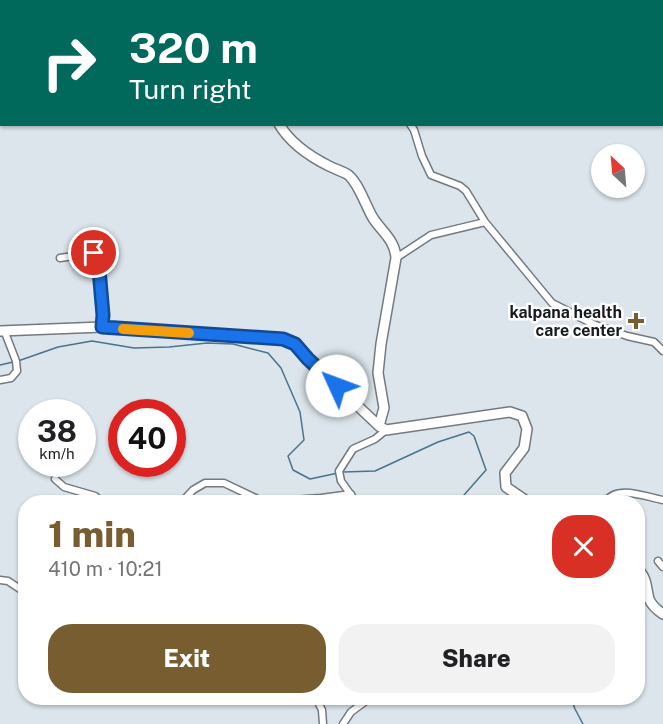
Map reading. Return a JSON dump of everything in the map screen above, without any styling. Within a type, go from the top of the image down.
[{"type":"street","points":[[280,126],[283,132],[300,147],[328,166],[349,175],[374,220],[388,235],[396,250],[378,373],[384,408],[383,428],[375,439],[353,449],[339,471],[341,481],[351,494],[344,495]]},
{"type":"street","points":[[411,126],[431,174],[460,186],[466,191],[485,222],[552,303],[593,324],[627,336],[654,342],[663,351]]},
{"type":"street","points":[[396,258],[431,235],[485,222]]},
{"type":"street","points":[[60,258],[94,253],[98,258],[102,327]]},
{"type":"street","points":[[0,380],[11,378],[17,371],[16,361],[2,331],[102,327],[283,339],[295,344],[308,359],[383,428],[510,412],[522,416],[527,429],[524,448],[505,473],[506,487],[518,495]]},
{"type":"street","points":[[56,479],[64,487],[92,495]]},
{"type":"street","points":[[188,495],[205,483],[224,483],[249,495]]},
{"type":"street","points":[[614,495],[629,493],[639,495]]},
{"type":"street","points":[[645,496],[663,500]]},
{"type":"street","points":[[658,561],[663,567]]},
{"type":"street","points":[[0,580],[8,581],[18,588]]},
{"type":"street","points":[[645,580],[653,606],[663,614]]},
{"type":"street","points":[[320,705],[324,724]]},
{"type":"street","points":[[343,724],[351,712],[360,705]]},
{"type":"waterway","points":[[18,361],[58,347],[92,341],[134,348],[207,343],[233,344],[268,353],[281,368],[300,412],[304,440],[288,456],[293,470],[310,479],[338,473]]},
{"type":"waterway","points":[[0,365],[13,362]]},
{"type":"waterway","points":[[343,472],[375,471],[438,442],[469,432],[474,436],[486,470],[464,495]]},
{"type":"waterway","points":[[574,705],[583,724]]},
{"type":"slow traffic","points":[[123,329],[189,333]]},
{"type":"place","name":"kalpana health care center","points":[[636,321]]},
{"type":"route","points":[[94,253],[98,258],[102,327],[283,339],[295,344],[337,386]]}]
